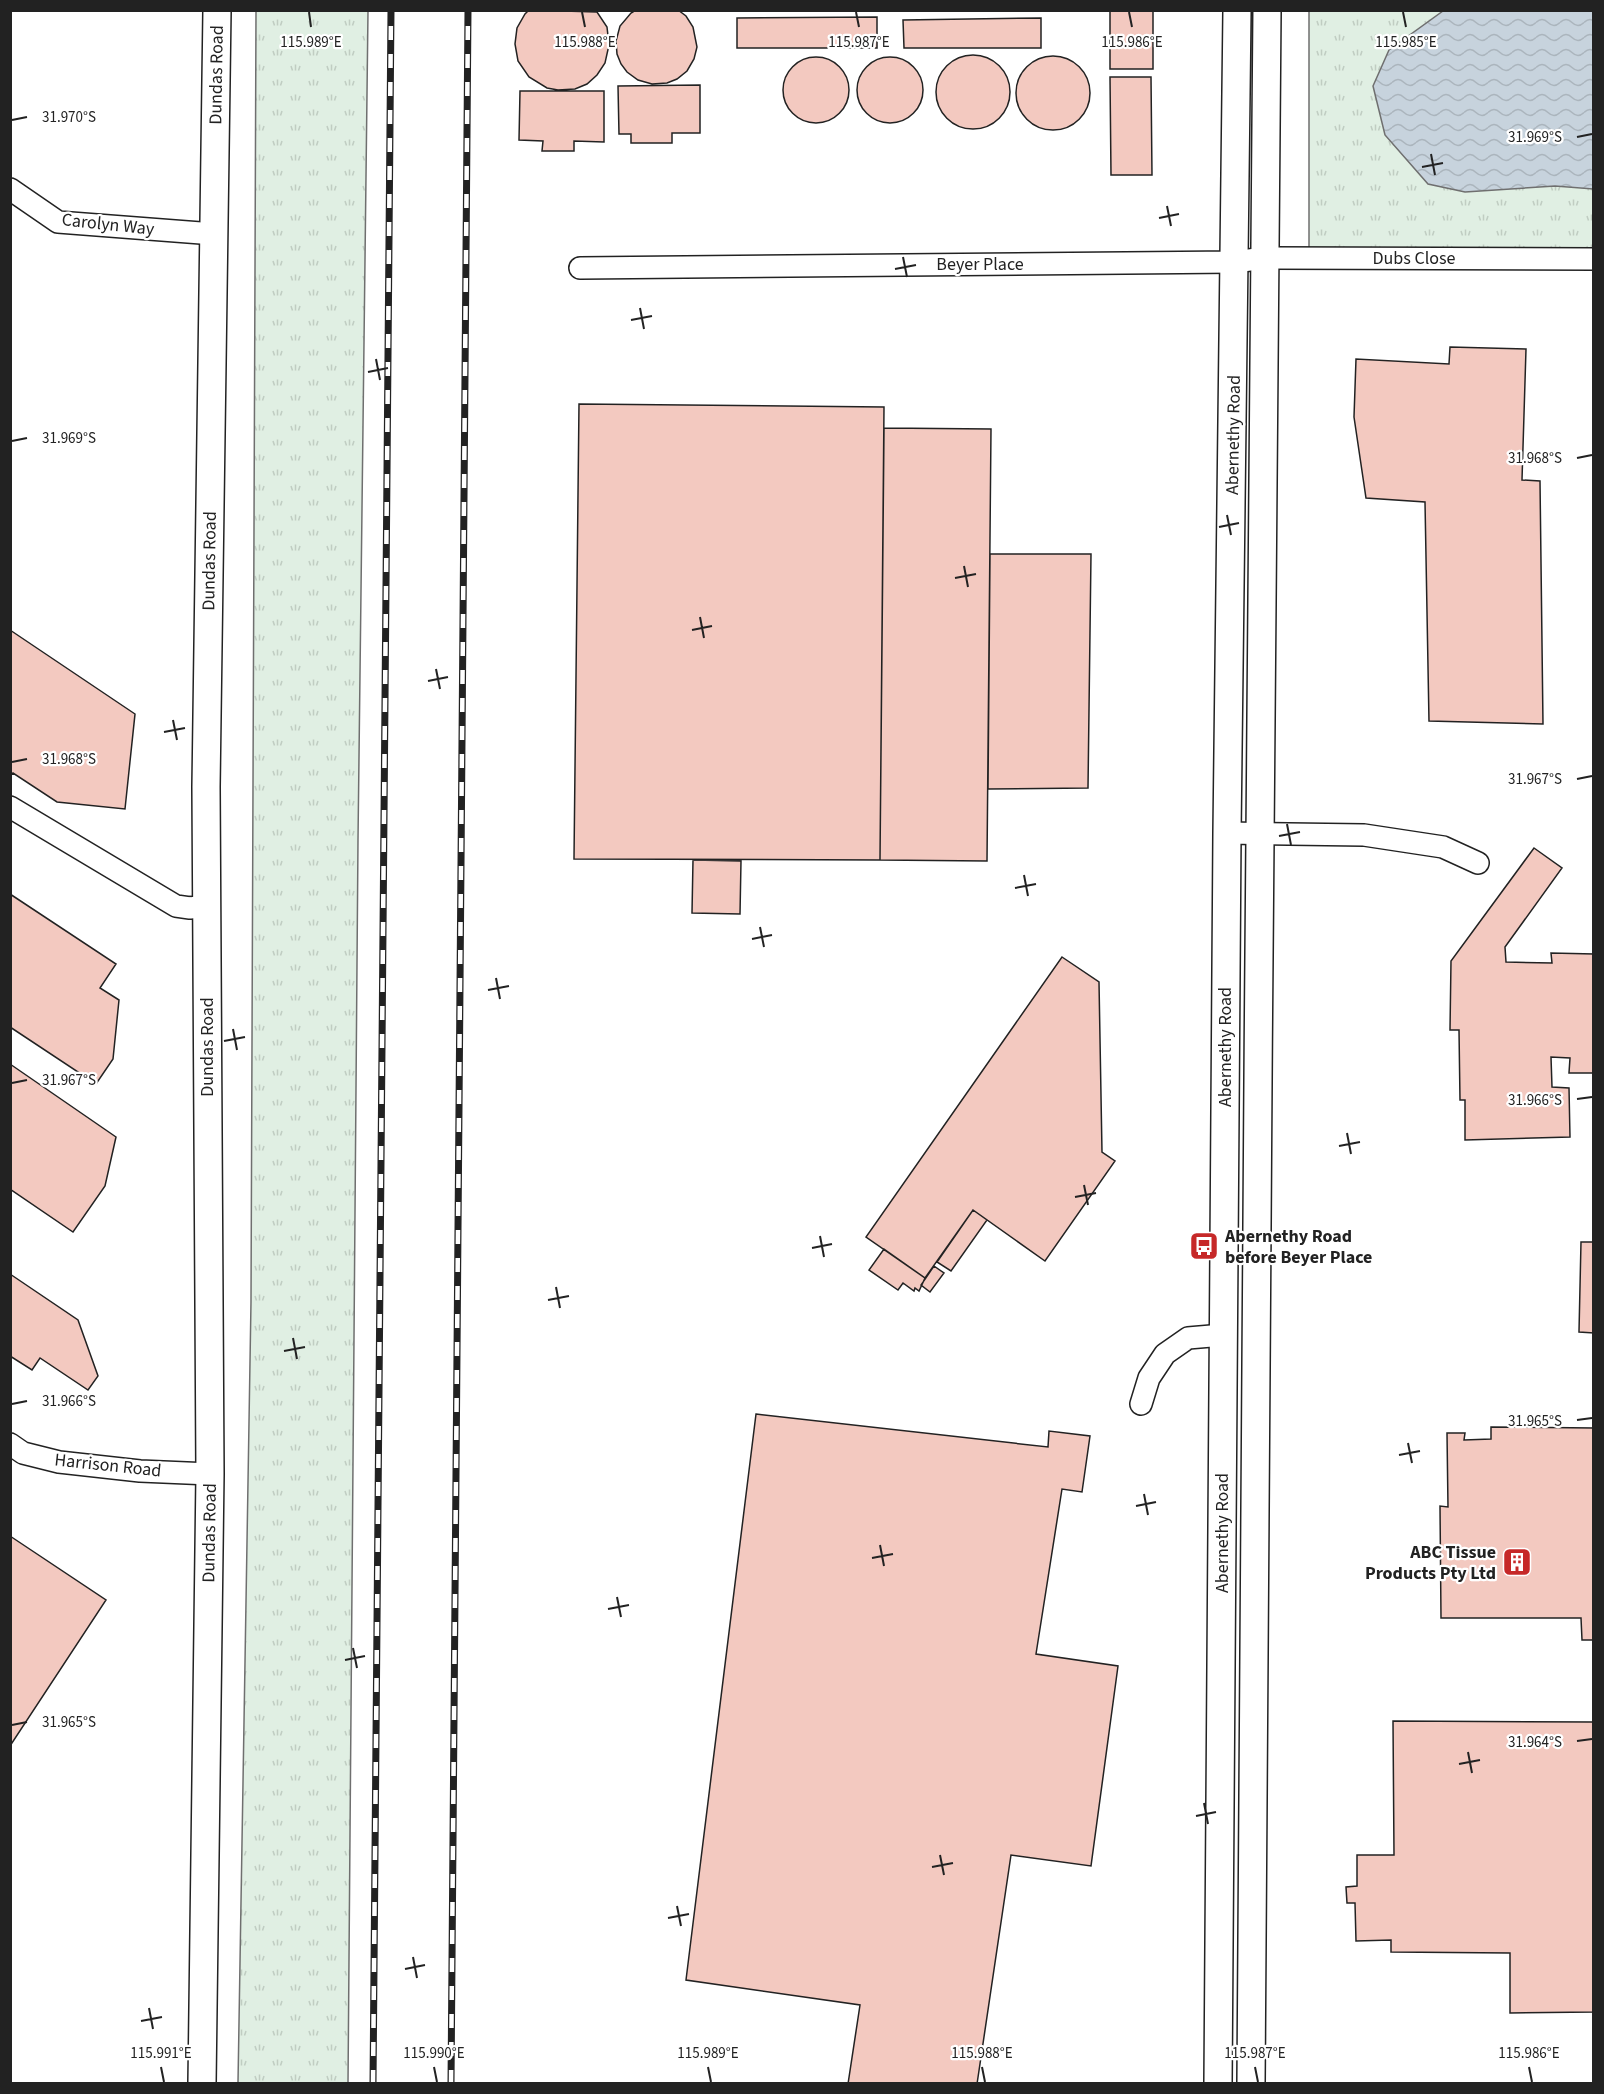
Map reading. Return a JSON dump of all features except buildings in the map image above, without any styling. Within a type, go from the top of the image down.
[{"type":"main road","name":"Dundas Road","points":[[202,2084],[210,1474],[206,787],[217,10]]},
{"type":"main road","name":"Abernethy Road","points":[[1218,2084],[1227,833],[1237,10]]},
{"type":"main road","name":"Abernethy Road","points":[[1251,2084],[1267,10]]},
{"type":"main road","points":[[1223,1395],[1257,1397]]},
{"type":"street","name":"Carolyn Way","points":[[10,189],[58,222],[214,234]]},
{"type":"street","name":"Dubs Close","points":[[1235,262],[1264,258],[1593,259]]},
{"type":"street","name":"Beyer Place","points":[[580,268],[1235,262]]},
{"type":"street","points":[[10,807],[177,906],[190,908],[206,906]]},
{"type":"street","points":[[1227,833],[1364,835],[1443,847],[1478,863]]},
{"type":"street","points":[[1141,1404],[1149,1378],[1165,1354],[1188,1338],[1223,1335]]},
{"type":"street","name":"Harrison Road","points":[[10,1444],[23,1453],[60,1462],[140,1471],[210,1474]]},
{"type":"green space","points":[[256,11],[368,11],[358,840],[348,2084],[238,2083],[251,1302]]},
{"type":"green space","points":[[1309,11],[1593,11],[1593,259],[1309,258]]},
{"type":"water","points":[[1443,11],[1593,11],[1593,189],[1555,186],[1465,192],[1428,184],[1385,135],[1373,86],[1389,50]]},
{"type":"railway","points":[[373,2084],[391,10]]},
{"type":"railway","points":[[451,2084],[468,10]]},
{"type":"place","name":"Abernethy Road before Beyer Place","points":[[1204,1246]]},
{"type":"place","name":"ABC Tissue Products Pty Ltd","points":[[1517,1562]]}]
